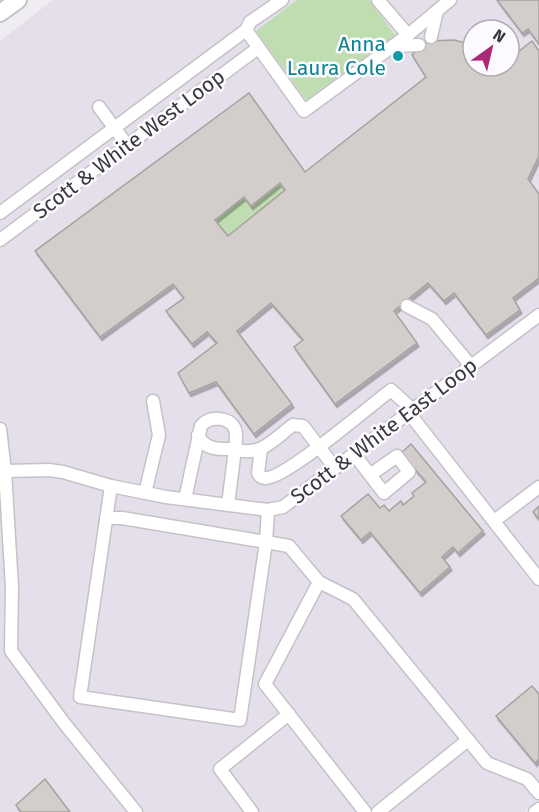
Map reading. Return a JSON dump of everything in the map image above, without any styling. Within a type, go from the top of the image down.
[{"type":"main road","points":[[0,13],[18,0]]},
{"type":"street","points":[[378,0],[408,35]]},
{"type":"street","points":[[246,30],[304,111],[408,35],[449,0]]},
{"type":"street","name":"Scott & White West Loop","points":[[0,213],[246,30],[250,22],[279,1]]},
{"type":"street","points":[[431,37],[437,10]]},
{"type":"street","points":[[393,46],[395,22]]},
{"type":"street","points":[[393,46],[419,45]]},
{"type":"street","name":"Scott & White West Loop","points":[[0,240],[258,48]]},
{"type":"street","points":[[99,107],[127,145]]},
{"type":"street","points":[[407,306],[432,320],[471,366]]},
{"type":"street","name":"Scott & White East Loop","points":[[5,471],[49,470],[145,493],[268,510],[283,507],[539,315]]},
{"type":"street","points":[[261,449],[258,473],[267,478],[280,474],[391,390],[411,411],[539,579]]},
{"type":"street","points":[[145,493],[159,435],[153,402]]},
{"type":"street","points":[[185,499],[201,426],[205,421],[221,419],[232,425],[235,430],[228,505]]},
{"type":"street","points":[[198,435],[205,445],[211,448],[235,449],[249,453],[261,449],[293,425],[298,424],[308,430],[335,468]]},
{"type":"street","points":[[0,429],[5,471],[12,587],[11,651],[64,723],[136,812]]},
{"type":"street","points":[[354,454],[370,475]]},
{"type":"street","points":[[111,486],[80,697],[240,720],[266,542],[268,510]]},
{"type":"street","points":[[494,521],[539,487]]},
{"type":"street","points":[[106,518],[122,518],[289,546],[319,582],[353,599],[487,764],[527,779],[539,793]]},
{"type":"street","points":[[319,582],[266,684],[365,812]]},
{"type":"street","points":[[252,812],[220,769],[289,714]]},
{"type":"street","points":[[378,812],[468,740]]},
{"type":"street","points":[[535,812],[539,809]]},
{"type":"shaded area","points":[[53,0],[539,0],[539,800],[524,812],[0,812],[0,41]]},
{"type":"green space","points":[[297,0],[369,0],[396,36],[306,100],[256,31]]},
{"type":"green space","points":[[280,183],[285,190],[228,236],[215,220],[244,197],[251,205]]},
{"type":"building","points":[[497,0],[539,0],[539,44],[528,29],[521,32],[521,18],[511,18]]},
{"type":"building","points":[[454,40],[461,42],[461,78],[521,78],[521,50],[532,41],[539,51],[539,156],[528,179],[539,194],[539,278],[513,298],[520,310],[486,335],[454,293],[444,301],[428,283],[394,311],[417,343],[335,404],[294,347],[303,340],[271,303],[237,331],[292,404],[254,434],[216,382],[189,393],[178,373],[217,343],[207,332],[192,344],[166,311],[184,298],[173,284],[100,337],[35,251],[249,93],[305,172],[426,77],[412,55],[428,41]],"holes":[[[280,183],[285,190],[228,236],[215,220],[244,197],[251,206]]]},
{"type":"building","points":[[411,444],[483,531],[458,553],[453,547],[442,557],[450,567],[420,593],[370,532],[361,540],[341,516],[368,494],[380,508],[384,505],[389,511],[401,501],[403,505],[414,496],[412,493],[426,482],[401,453]]},
{"type":"building","points":[[539,506],[539,519],[533,512]]},
{"type":"building","points":[[532,686],[539,694],[539,759],[535,763],[496,716]]},
{"type":"building","points":[[45,779],[70,812],[21,812],[16,805]]},
{"type":"place","name":"Anna Laura Cole","points":[[398,56]]}]
